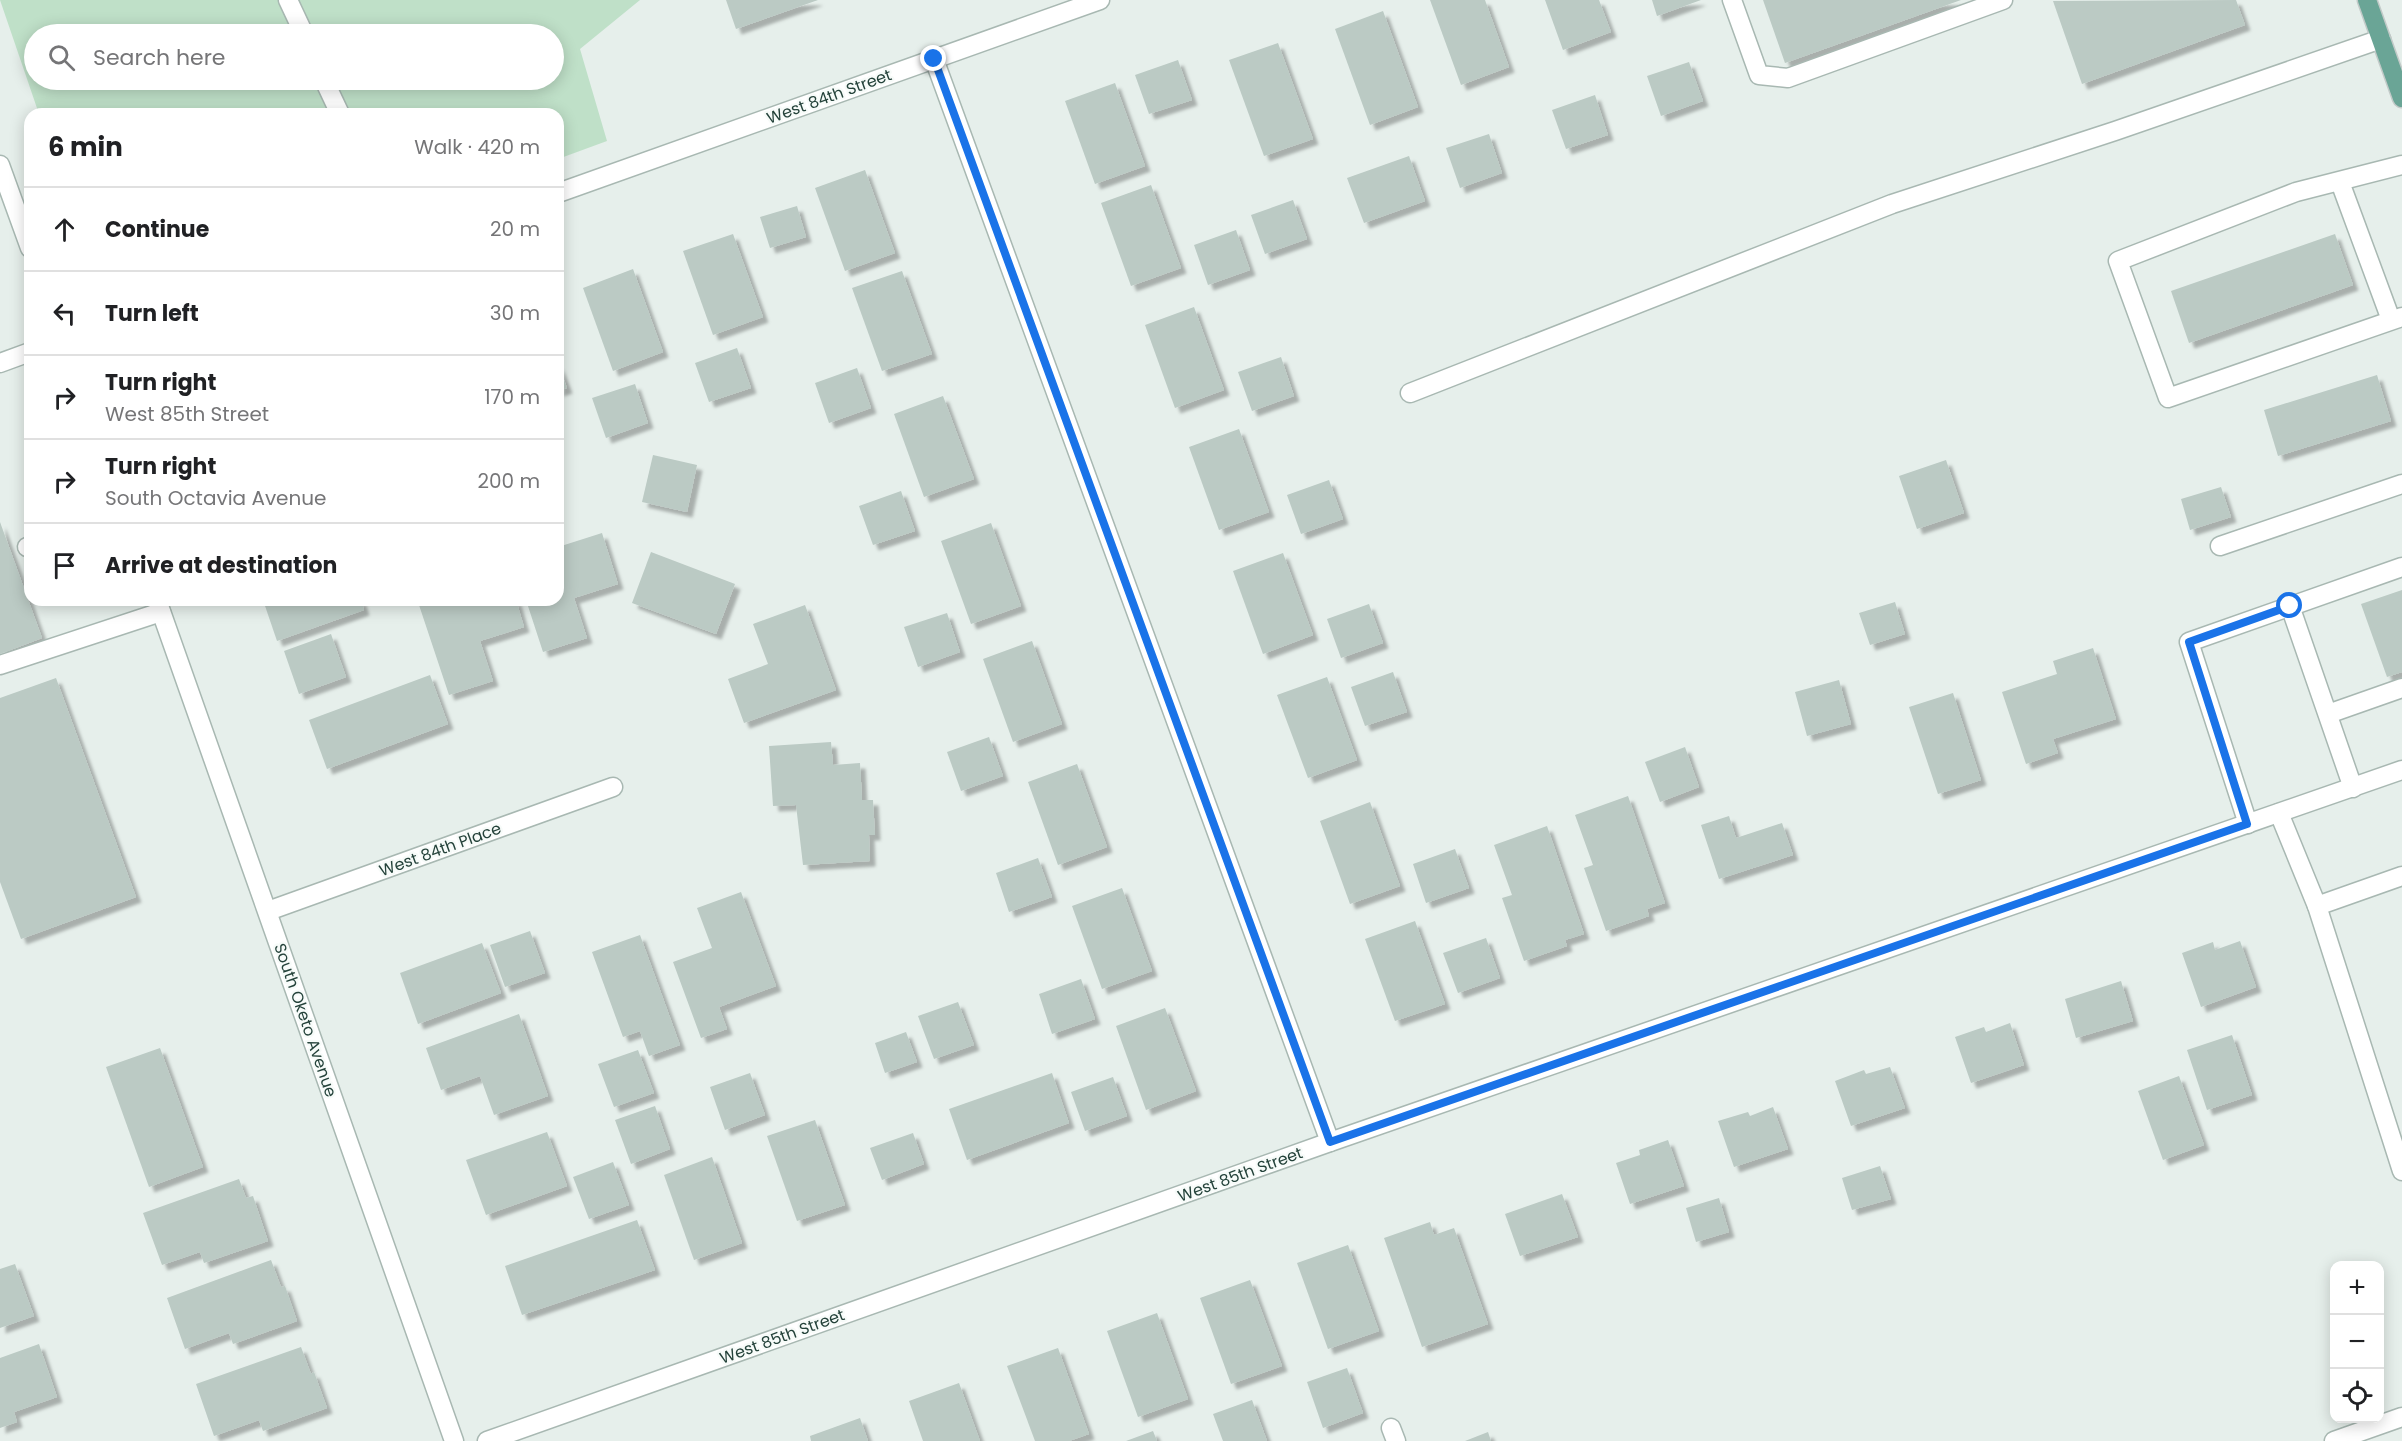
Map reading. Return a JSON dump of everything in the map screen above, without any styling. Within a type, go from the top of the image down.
[{"type":"main road","points":[[2367,0],[2402,98]]},
{"type":"street","points":[[288,0],[299,24]]},
{"type":"street","name":"West 84th Street","points":[[564,191],[1100,0]]},
{"type":"street","points":[[1732,0],[1759,75],[1788,78],[2003,0]]},
{"type":"street","points":[[1410,393],[1892,204],[2115,131],[2381,39]]},
{"type":"street","points":[[934,59],[1330,1142]]},
{"type":"street","points":[[329,90],[337,108]]},
{"type":"street","points":[[0,165],[24,231]]},
{"type":"street","points":[[2340,182],[2397,319],[2169,398],[2118,261],[2295,192],[2402,165]]},
{"type":"street","points":[[0,363],[24,354]]},
{"type":"street","points":[[2220,546],[2402,484]]},
{"type":"street","points":[[2247,824],[2189,642],[2402,567]]},
{"type":"street","points":[[0,665],[159,606]]},
{"type":"street","name":"South Oketo Avenue","points":[[159,606],[454,1441]]},
{"type":"street","points":[[2290,606],[2353,788]]},
{"type":"street","points":[[2328,714],[2402,688]]},
{"type":"street","name":"West 85th Street","points":[[487,1441],[1330,1142],[2402,770]]},
{"type":"street","name":"West 84th Place","points":[[268,911],[613,787]]},
{"type":"street","points":[[2279,813],[2318,906],[2402,1171]]},
{"type":"street","points":[[2318,906],[2402,876]]},
{"type":"street","points":[[2334,1441],[2402,1417]]},
{"type":"green space","points":[[0,0],[640,0],[580,49],[607,141],[564,157],[564,108],[37,108],[31,90],[564,90],[564,24],[24,24],[24,70]]},
{"type":"building","points":[[726,0],[818,0],[736,29]]},
{"type":"building","points":[[1430,0],[1485,0],[1509,67],[1461,85]]},
{"type":"building","points":[[1545,0],[1599,0],[1611,32],[1563,50]]},
{"type":"building","points":[[1652,0],[1701,0],[1657,16]]},
{"type":"building","points":[[1763,0],[1961,0],[1785,63]]},
{"type":"building","points":[[2236,0],[2245,25],[2082,84],[2053,1]]},
{"type":"building","points":[[1383,11],[1418,107],[1370,125],[1335,29]]},
{"type":"building","points":[[1278,43],[1313,139],[1264,156],[1229,60]]},
{"type":"building","points":[[1178,60],[1192,100],[1149,114],[1135,75]]},
{"type":"building","points":[[1689,62],[1703,101],[1661,116],[1647,76]]},
{"type":"building","points":[[1115,83],[1145,166],[1095,184],[1065,101]]},
{"type":"building","points":[[1595,95],[1608,135],[1566,149],[1552,110]]},
{"type":"building","points":[[1489,134],[1502,173],[1460,188],[1446,148]]},
{"type":"building","points":[[1409,156],[1425,201],[1364,223],[1347,178]]},
{"type":"building","points":[[865,170],[895,253],[845,271],[815,188]]},
{"type":"building","points":[[1151,185],[1181,268],[1131,286],[1101,203]]},
{"type":"building","points":[[1293,200],[1307,239],[1265,254],[1251,215]]},
{"type":"building","points":[[797,206],[806,237],[770,248],[760,217]]},
{"type":"building","points":[[1236,230],[1250,270],[1208,285],[1194,245]]},
{"type":"building","points":[[733,234],[763,317],[713,335],[683,251]]},
{"type":"building","points":[[2335,234],[2353,285],[2189,343],[2171,291]]},
{"type":"building","points":[[633,269],[663,352],[613,371],[583,288]]},
{"type":"building","points":[[902,271],[932,354],[882,371],[852,288]]},
{"type":"building","points":[[1194,307],[1224,390],[1175,408],[1145,325]]},
{"type":"building","points":[[737,348],[751,388],[709,402],[695,363]]},
{"type":"building","points":[[1281,357],[1294,396],[1252,411],[1238,372]]},
{"type":"building","points":[[857,368],[871,408],[829,423],[815,383]]},
{"type":"building","points":[[2377,375],[2391,421],[2278,456],[2264,410]]},
{"type":"building","points":[[635,384],[648,423],[606,438],[592,398]]},
{"type":"building","points":[[943,396],[974,479],[924,497],[894,414]]},
{"type":"building","points":[[1239,429],[1269,512],[1219,530],[1189,447]]},
{"type":"building","points":[[653,455],[697,465],[687,512],[642,502]]},
{"type":"building","points":[[1946,460],[1964,513],[1917,529],[1899,476]]},
{"type":"building","points":[[1329,480],[1343,519],[1301,534],[1287,495]]},
{"type":"building","points":[[2221,487],[2231,517],[2190,530],[2181,499]]},
{"type":"building","points":[[901,491],[915,531],[873,545],[859,506]]},
{"type":"building","points":[[0,522],[24,588],[24,606],[30,606],[42,638],[0,654]]},
{"type":"building","points":[[991,523],[1021,606],[971,624],[941,541]]},
{"type":"building","points":[[602,533],[618,584],[574,598],[587,638],[543,652],[528,606],[564,606],[564,545]]},
{"type":"building","points":[[651,552],[735,584],[716,634],[632,603]]},
{"type":"building","points":[[1283,553],[1313,635],[1263,654],[1233,571]]},
{"type":"building","points":[[2402,590],[2402,672],[2387,677],[2361,604]]},
{"type":"building","points":[[1895,602],[1905,634],[1870,645],[1859,613]]},
{"type":"building","points":[[1369,604],[1383,643],[1341,658],[1327,619]]},
{"type":"building","points":[[805,605],[836,690],[744,723],[728,679],[768,664],[753,624]]},
{"type":"building","points":[[265,606],[363,606],[364,610],[277,641]]},
{"type":"building","points":[[419,606],[518,606],[524,627],[480,641],[493,681],[449,695]]},
{"type":"building","points":[[947,613],[960,652],[918,667],[904,627]]},
{"type":"building","points":[[331,634],[346,677],[299,694],[284,651]]},
{"type":"building","points":[[1032,641],[1062,724],[1013,742],[983,659]]},
{"type":"building","points":[[2093,648],[2116,719],[2053,739],[2058,753],[2026,764],[2002,692],[2057,674],[2053,661]]},
{"type":"building","points":[[1393,672],[1407,712],[1365,726],[1351,687]]},
{"type":"building","points":[[430,675],[448,724],[327,769],[309,720]]},
{"type":"building","points":[[1327,677],[1357,760],[1308,778],[1277,695]]},
{"type":"building","points":[[56,678],[136,897],[21,939],[0,882],[0,698]]},
{"type":"building","points":[[1839,680],[1851,724],[1807,736],[1795,692]]},
{"type":"building","points":[[1953,693],[1981,780],[1938,794],[1909,707]]},
{"type":"building","points":[[989,737],[1003,776],[961,791],[947,752]]},
{"type":"building","points":[[831,742],[833,765],[860,763],[862,800],[873,800],[875,835],[869,835],[870,861],[803,865],[796,805],[773,806],[769,746]]},
{"type":"building","points":[[1685,747],[1699,787],[1660,802],[1645,762]]},
{"type":"building","points":[[1077,764],[1107,847],[1058,865],[1028,782]]},
{"type":"building","points":[[1628,796],[1665,903],[1647,909],[1649,916],[1606,931],[1584,868],[1593,865],[1575,815]]},
{"type":"building","points":[[1370,802],[1400,886],[1350,904],[1320,821]]},
{"type":"building","points":[[1729,816],[1736,838],[1782,823],[1793,855],[1719,879],[1701,825]]},
{"type":"building","points":[[1547,826],[1584,934],[1565,940],[1567,946],[1524,961],[1502,898],[1512,895],[1494,845]]},
{"type":"building","points":[[1455,849],[1469,888],[1426,903],[1413,864]]},
{"type":"building","points":[[1038,858],[1052,897],[1009,912],[996,873]]},
{"type":"building","points":[[1122,888],[1152,971],[1102,989],[1072,906]]},
{"type":"building","points":[[741,892],[776,986],[719,1007],[727,1029],[701,1038],[673,962],[712,948],[697,908]]},
{"type":"building","points":[[1415,921],[1445,1004],[1395,1021],[1365,939]]},
{"type":"building","points":[[530,931],[545,973],[505,987],[490,945]]},
{"type":"building","points":[[640,935],[680,1045],[649,1056],[640,1031],[623,1037],[592,952]]},
{"type":"building","points":[[1486,938],[1500,978],[1458,993],[1443,953]]},
{"type":"building","points":[[2240,941],[2256,987],[2201,1007],[2182,953],[2213,942],[2215,950]]},
{"type":"building","points":[[482,943],[501,993],[418,1024],[400,973]]},
{"type":"building","points":[[1081,979],[1095,1019],[1052,1034],[1039,994]]},
{"type":"building","points":[[2121,981],[2133,1021],[2076,1038],[2065,999]]},
{"type":"building","points":[[958,1002],[974,1045],[934,1059],[918,1016]]},
{"type":"building","points":[[1165,1008],[1196,1091],[1146,1110],[1116,1026]]},
{"type":"building","points":[[519,1014],[548,1096],[494,1115],[480,1076],[441,1090],[426,1048]]},
{"type":"building","points":[[2010,1023],[2024,1065],[1971,1083],[1955,1037],[1984,1027],[1986,1032]]},
{"type":"building","points":[[906,1032],[917,1062],[885,1073],[875,1043]]},
{"type":"building","points":[[2232,1035],[2252,1095],[2207,1110],[2187,1050]]},
{"type":"building","points":[[160,1048],[203,1167],[149,1187],[106,1067]]},
{"type":"building","points":[[638,1050],[654,1093],[614,1107],[598,1064]]},
{"type":"building","points":[[1890,1067],[1905,1108],[1851,1126],[1835,1081],[1864,1070],[1866,1074]]},
{"type":"building","points":[[750,1073],[765,1115],[725,1130],[710,1087]]},
{"type":"building","points":[[1052,1073],[1069,1123],[967,1160],[949,1109]]},
{"type":"building","points":[[2179,1076],[2204,1145],[2163,1160],[2138,1091]]},
{"type":"building","points":[[1113,1077],[1127,1116],[1085,1131],[1071,1092]]},
{"type":"building","points":[[655,1106],[670,1149],[631,1164],[615,1120]]},
{"type":"building","points":[[1773,1107],[1788,1149],[1734,1167],[1718,1121],[1748,1112],[1750,1116]]},
{"type":"building","points":[[815,1120],[845,1205],[797,1221],[767,1136]]},
{"type":"building","points":[[547,1132],[567,1186],[486,1215],[466,1160]]},
{"type":"building","points":[[913,1133],[924,1164],[882,1180],[870,1148]]},
{"type":"building","points":[[1668,1140],[1684,1186],[1630,1204],[1616,1163],[1640,1155],[1639,1150]]},
{"type":"building","points":[[712,1157],[742,1243],[694,1260],[664,1175]]},
{"type":"building","points":[[613,1162],[629,1205],[589,1219],[573,1177]]},
{"type":"building","points":[[1880,1166],[1891,1199],[1852,1210],[1842,1178]]},
{"type":"building","points":[[239,1179],[246,1198],[253,1196],[268,1241],[204,1263],[200,1252],[162,1265],[143,1213]]},
{"type":"building","points":[[1562,1194],[1578,1237],[1520,1256],[1505,1214]]},
{"type":"building","points":[[1719,1198],[1729,1232],[1696,1242],[1686,1208]]},
{"type":"building","points":[[637,1220],[655,1270],[522,1315],[505,1266]]},
{"type":"building","points":[[1430,1222],[1434,1235],[1454,1228],[1488,1324],[1422,1347],[1384,1238]]},
{"type":"building","points":[[1348,1245],[1379,1331],[1328,1349],[1297,1263]]},
{"type":"building","points":[[271,1260],[281,1287],[285,1286],[297,1321],[233,1344],[229,1333],[185,1349],[167,1298]]},
{"type":"building","points":[[15,1264],[34,1316],[0,1328],[0,1269]]},
{"type":"building","points":[[1250,1280],[1282,1366],[1231,1384],[1200,1298]]},
{"type":"building","points":[[1157,1313],[1188,1399],[1138,1417],[1107,1331]]},
{"type":"building","points":[[39,1344],[57,1397],[14,1412],[17,1422],[0,1428],[0,1358]]},
{"type":"building","points":[[301,1347],[311,1374],[314,1372],[327,1408],[263,1431],[259,1420],[214,1436],[196,1384]]},
{"type":"building","points":[[1058,1348],[1089,1434],[1069,1441],[1035,1441],[1007,1366]]},
{"type":"building","points":[[1347,1368],[1363,1413],[1323,1428],[1307,1382]]},
{"type":"building","points":[[959,1383],[980,1441],[923,1441],[909,1401]]},
{"type":"building","points":[[1252,1400],[1267,1441],[1223,1441],[1213,1414]]},
{"type":"building","points":[[860,1418],[868,1441],[811,1441],[810,1436]]},
{"type":"building","points":[[1153,1431],[1157,1441],[1126,1441]]},
{"type":"building","points":[[1488,1432],[1491,1441],[1465,1441]]},
{"type":"route","points":[[934,59],[1330,1142],[2247,824],[2189,642],[2290,606]]}]
